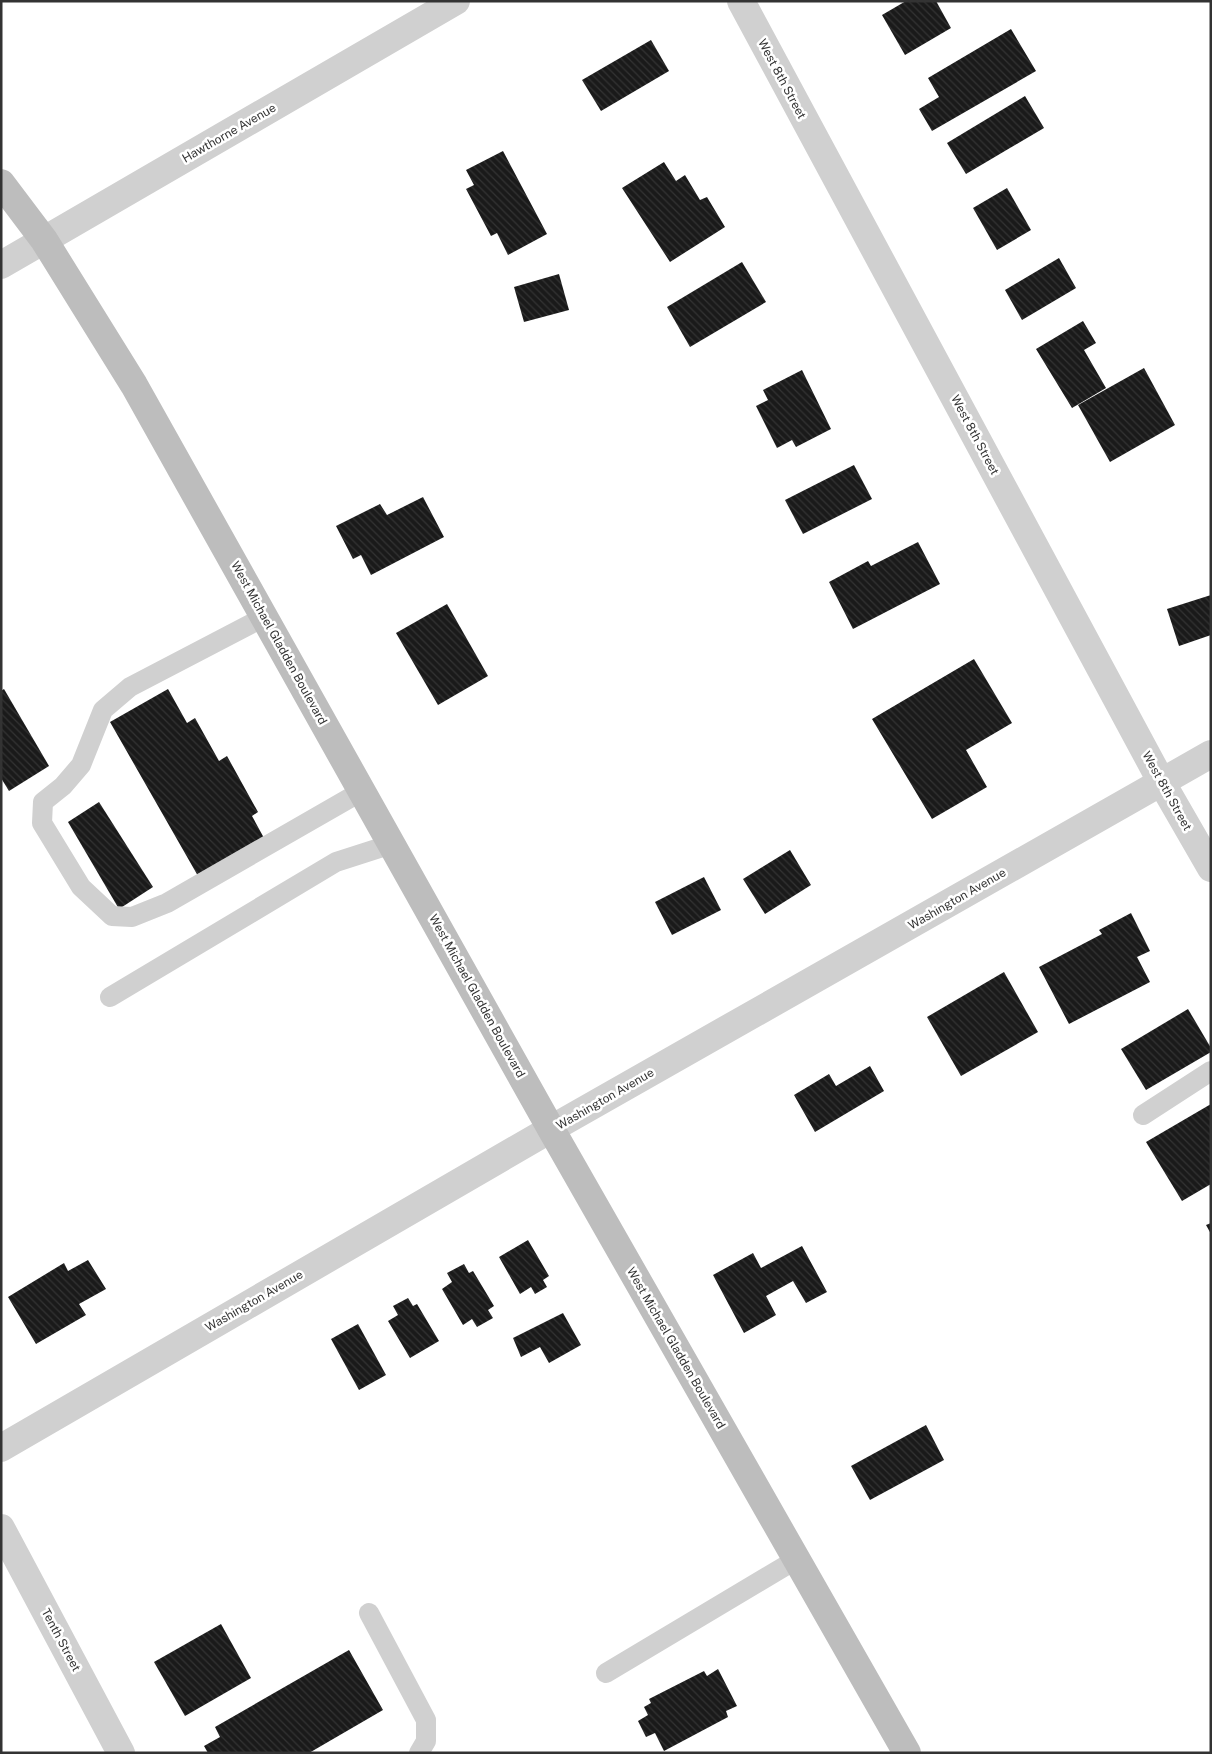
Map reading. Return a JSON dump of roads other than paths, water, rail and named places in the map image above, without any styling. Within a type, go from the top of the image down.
[{"type":"main road","name":"West Michael Gladden Boulevard","points":[[1,183],[44,240],[134,385],[551,1129],[907,1753]]},
{"type":"street","name":"Hawthorne Avenue","points":[[1,265],[456,1]]},
{"type":"street","name":"West 8th Street","points":[[741,1],[1162,783],[1211,868]]},
{"type":"street","name":"Washington Avenue","points":[[1,1448],[551,1129],[1211,754]]},
{"type":"street","name":"Tenth Street","points":[[1,1528],[121,1753]]},
{"type":"lane","points":[[264,617],[130,687],[103,710],[81,765],[63,786],[43,802],[42,823],[81,887],[112,916],[132,917],[167,903],[362,790]]},
{"type":"lane","points":[[110,997],[336,862],[392,844]]},
{"type":"lane","points":[[1143,1114],[1211,1071]]},
{"type":"lane","points":[[606,1673],[796,1559]]},
{"type":"lane","points":[[369,1613],[426,1720],[426,1741],[419,1753]]}]
